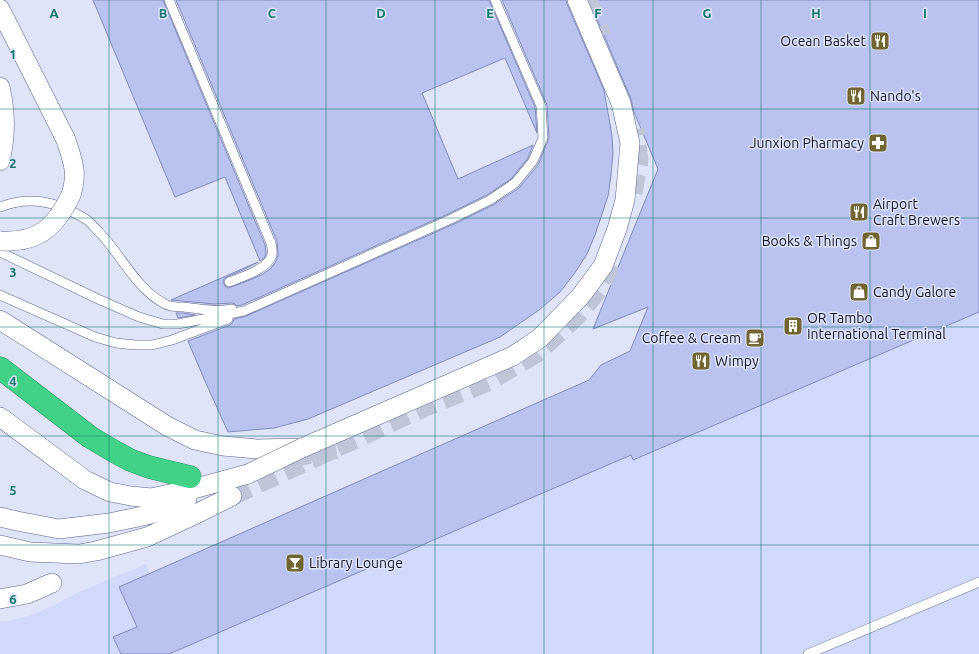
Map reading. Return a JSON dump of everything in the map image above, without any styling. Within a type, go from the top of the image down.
[{"type":"highway","points":[[0,368],[90,437],[110,449],[130,460],[149,467],[190,477]]},
{"type":"street","points":[[0,517],[17,522],[59,529],[109,523],[151,514],[248,474],[302,448],[513,356],[540,338],[580,297],[603,266],[617,229],[625,200],[630,143],[621,103],[577,0]]},
{"type":"street","points":[[0,9],[66,140],[73,160],[75,173],[71,195],[60,214],[48,228],[33,237],[20,241],[0,241]]},
{"type":"street","points":[[0,87],[5,130],[4,145],[0,161]]},
{"type":"street","points":[[0,320],[167,426],[195,440],[224,446],[257,449],[302,448]]},
{"type":"street","points":[[6,421],[85,480],[110,492],[150,498],[193,489],[248,474]]},
{"type":"street","points":[[0,545],[30,552],[79,554],[96,551],[147,537],[232,496]]},
{"type":"street","points":[[0,599],[27,594],[52,583]]},
{"type":"lane","points":[[169,0],[268,235],[272,250],[272,256],[268,263],[261,269],[230,282]]},
{"type":"lane","points":[[0,295],[95,337],[135,345],[152,345],[172,340],[226,320],[490,200],[515,183],[533,161],[543,138],[541,106],[495,0]]},
{"type":"lane","points":[[0,207],[12,203],[41,201],[54,204],[79,215],[88,221],[102,235],[141,286],[156,299],[168,305],[207,310],[228,310],[257,305]]},
{"type":"lane","points":[[0,252],[139,317],[163,324],[178,324],[244,311]]},
{"type":"lane","points":[[808,654],[979,582]]},
{"type":"shaded area","points":[[587,0],[979,0],[979,654],[0,654],[0,621],[8,621],[29,616],[81,591],[146,564],[150,574],[589,380],[601,365],[630,351],[647,308],[593,329],[658,169]]},
{"type":"building","points":[[93,0],[163,0],[265,245],[265,257],[260,261],[225,177],[175,197]]},
{"type":"building","points":[[176,0],[489,0],[535,107],[537,133],[505,58],[422,93],[458,179],[533,145],[528,158],[511,179],[487,195],[448,214],[242,305],[237,306],[232,303],[214,304],[171,300],[258,262],[227,277],[223,281],[225,286],[228,288],[250,280],[270,269],[278,256],[277,241]]},
{"type":"building","points":[[502,0],[566,0],[604,90],[612,136],[613,153],[611,175],[608,196],[587,254],[560,292],[539,310],[500,337],[308,419],[274,428],[228,432],[188,341],[230,325],[234,319],[246,316],[454,224],[493,205],[519,188],[538,165],[549,138],[547,105]]},
{"type":"building","name":"OR Tambo International Terminal","points":[[589,0],[979,0],[979,312],[633,460],[631,455],[169,654],[121,654],[113,637],[137,627],[119,587],[589,380],[601,365],[630,351],[648,307],[593,329],[658,169],[634,112],[631,99]]},
{"type":"building","points":[[176,313],[183,313],[195,315],[178,318]]},
{"type":"tunnel","points":[[588,0],[602,36]]},
{"type":"tunnel","points":[[633,193],[639,160],[635,129]]},
{"type":"tunnel","points":[[232,496],[423,408],[488,382],[537,353],[578,315],[601,287],[612,259]]},
{"type":"tunnel","points":[[288,457],[336,448]]},
{"type":"place","name":"Ocean Basket","points":[[880,41]]},
{"type":"place","name":"Nando's","points":[[856,96]]},
{"type":"place","name":"Junxion Pharmacy","points":[[878,143]]},
{"type":"place","name":"Airport Craft Brewers","points":[[859,212]]},
{"type":"place","name":"Books & Things","points":[[871,241]]},
{"type":"place","name":"Candy Galore","points":[[859,292]]},
{"type":"place","name":"OR Tambo International Terminal","points":[[793,326]]},
{"type":"place","name":"Coffee & Cream","points":[[755,338]]},
{"type":"place","name":"Wimpy","points":[[701,361]]},
{"type":"place","name":"Library Lounge","points":[[295,563]]}]
